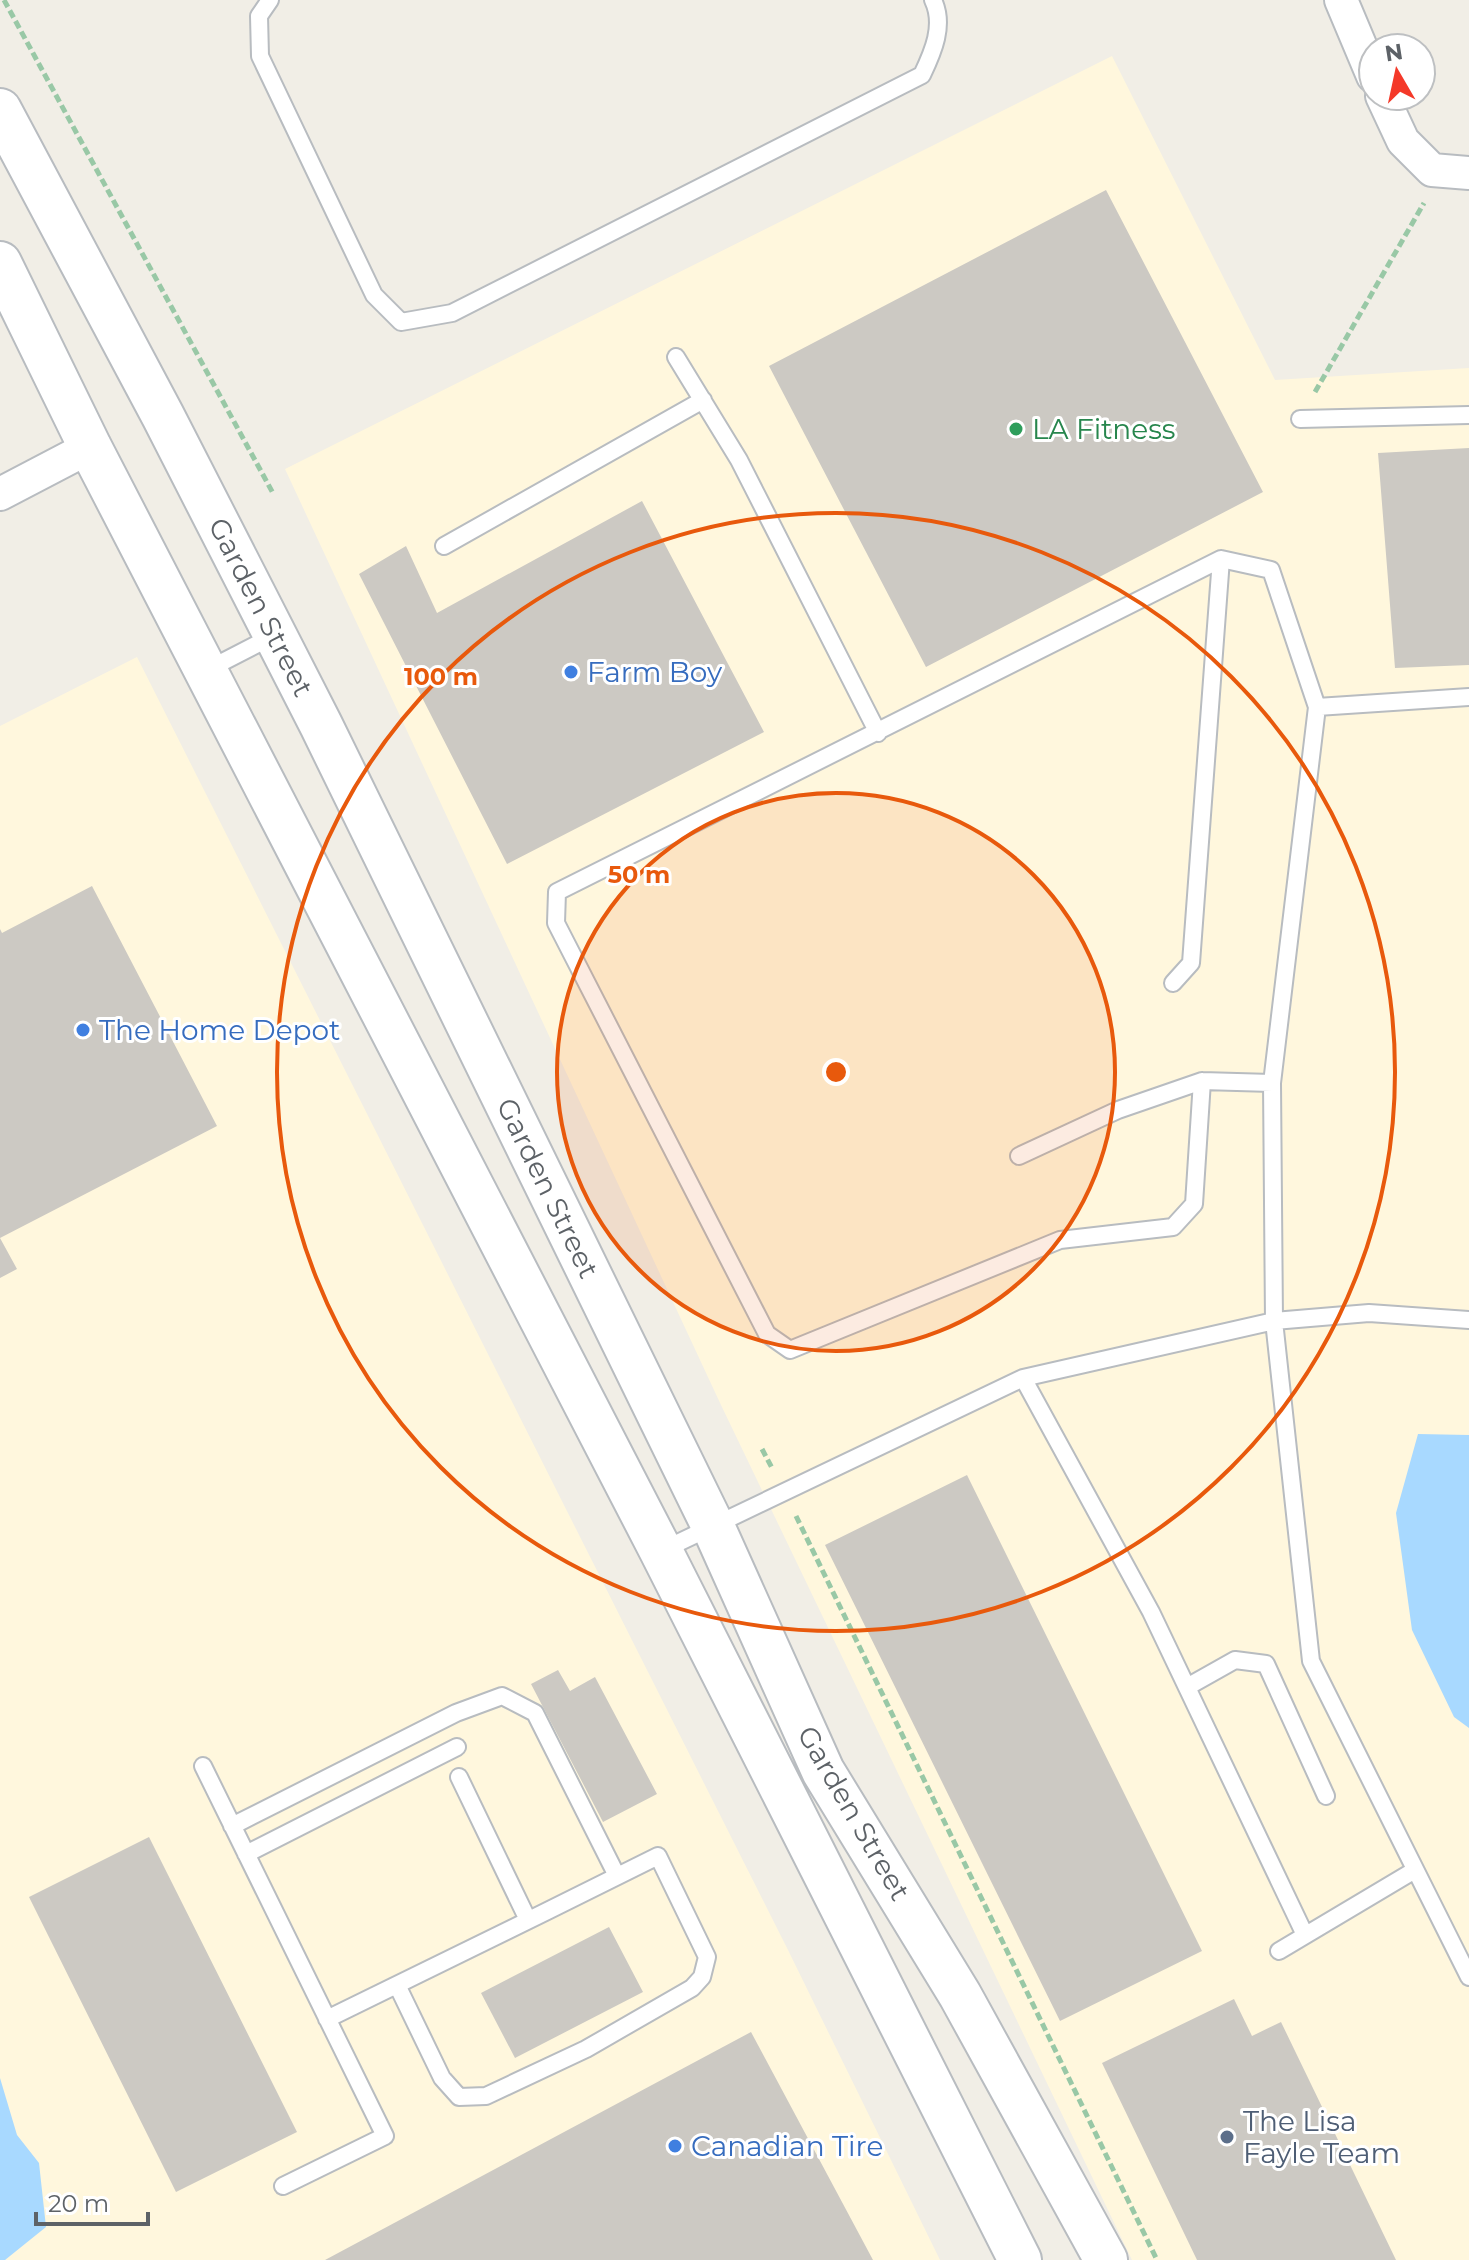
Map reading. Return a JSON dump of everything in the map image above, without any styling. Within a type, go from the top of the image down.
[{"type":"street","points":[[1341,0],[1357,38]]},
{"type":"street","name":"Garden Street","points":[[0,110],[275,635],[712,1524],[823,1771],[960,1995],[1106,2260]]},
{"type":"street","points":[[1389,112],[1403,141],[1432,170],[1456,172]]},
{"type":"street","name":"Garden Street","points":[[0,263],[90,447],[661,1551],[1020,2260]]},
{"type":"street","points":[[0,494],[90,447]]},
{"type":"lane","points":[[270,0],[259,16],[260,56],[374,295],[401,322],[452,313],[922,75],[937,46],[933,0]]},
{"type":"lane","points":[[676,357],[739,460],[878,733]]},
{"type":"lane","points":[[444,546],[703,400]]},
{"type":"lane","points":[[1300,419],[1469,415]]},
{"type":"lane","points":[[1173,983],[1191,963],[1221,559]]},
{"type":"lane","points":[[1202,1081],[1194,1204],[1173,1227],[1060,1240],[790,1350],[767,1334],[556,923],[557,892],[1221,559],[1271,570],[1317,707],[1272,1083],[1274,1321],[1311,1661],[1469,1977]]},
{"type":"lane","points":[[206,671],[275,635]]},
{"type":"lane","points":[[1317,707],[1469,697]]},
{"type":"lane","points":[[1019,1156],[1118,1110],[1202,1081],[1272,1083]]},
{"type":"lane","points":[[661,1551],[1023,1378],[1274,1321],[1369,1313],[1469,1320]]},
{"type":"lane","points":[[1023,1378],[1151,1612],[1305,1935]]},
{"type":"lane","points":[[1187,1687],[1235,1660],[1266,1664],[1326,1796]]},
{"type":"lane","points":[[232,1826],[456,1713],[502,1696],[535,1713],[617,1876]]},
{"type":"lane","points":[[246,1854],[457,1747]]},
{"type":"lane","points":[[203,1766],[385,2136],[283,2186]]},
{"type":"lane","points":[[459,1777],[528,1920]]},
{"type":"lane","points":[[327,2019],[658,1856],[707,1957],[702,1977],[692,1988],[586,2049],[486,2096],[459,2097],[442,2078],[397,1985]]},
{"type":"lane","points":[[1279,1951],[1415,1870]]},
{"type":"path","points":[[4,0],[274,495]]},
{"type":"path","points":[[1300,419],[1456,172]]},
{"type":"path","points":[[805,1534],[1157,2260]]},
{"type":"shaded area","points":[[1112,56],[1275,380],[1469,368],[1469,2260],[1132,2260],[721,1405],[285,469]]},
{"type":"shaded area","points":[[137,657],[788,1950],[940,2260],[0,2260],[0,726]]},
{"type":"water","points":[[1418,1434],[1469,1435],[1469,1728],[1454,1717],[1412,1630],[1396,1513]]},
{"type":"water","points":[[0,2078],[17,2135],[39,2163],[46,2227],[5,2260],[0,2260]]},
{"type":"building","name":"LA Fitness","points":[[1106,190],[1263,492],[926,667],[769,366]]},
{"type":"building","points":[[1469,448],[1469,665],[1395,668],[1378,453]]},
{"type":"building","name":"Farm Boy","points":[[642,501],[764,732],[507,864],[359,574],[406,546],[437,613]]},
{"type":"building","name":"The Home Depot","points":[[92,886],[217,1126],[0,1238],[0,929],[2,933]]},
{"type":"building","points":[[0,1238],[17,1269],[0,1278]]},
{"type":"building","points":[[967,1475],[1202,1951],[1060,2021],[825,1545]]},
{"type":"building","points":[[558,1670],[570,1691],[595,1677],[657,1794],[603,1822],[531,1684]]},
{"type":"building","points":[[149,1837],[297,2132],[176,2192],[29,1897]]},
{"type":"building","points":[[609,1927],[643,1992],[515,2058],[481,1993]]},
{"type":"building","points":[[1234,1999],[1252,2036],[1281,2022],[1396,2260],[1197,2260],[1102,2063]]},
{"type":"building","name":"Canadian Tire","points":[[751,2032],[873,2260],[325,2260]]},
{"type":"place","name":"LA Fitness","points":[[1016,429]]},
{"type":"place","name":"Farm Boy","points":[[571,672]]},
{"type":"place","name":"The Home Depot","points":[[83,1030]]},
{"type":"place","name":"The Lisa Fayle Team","points":[[1227,2137]]},
{"type":"place","name":"Canadian Tire","points":[[675,2146]]}]
